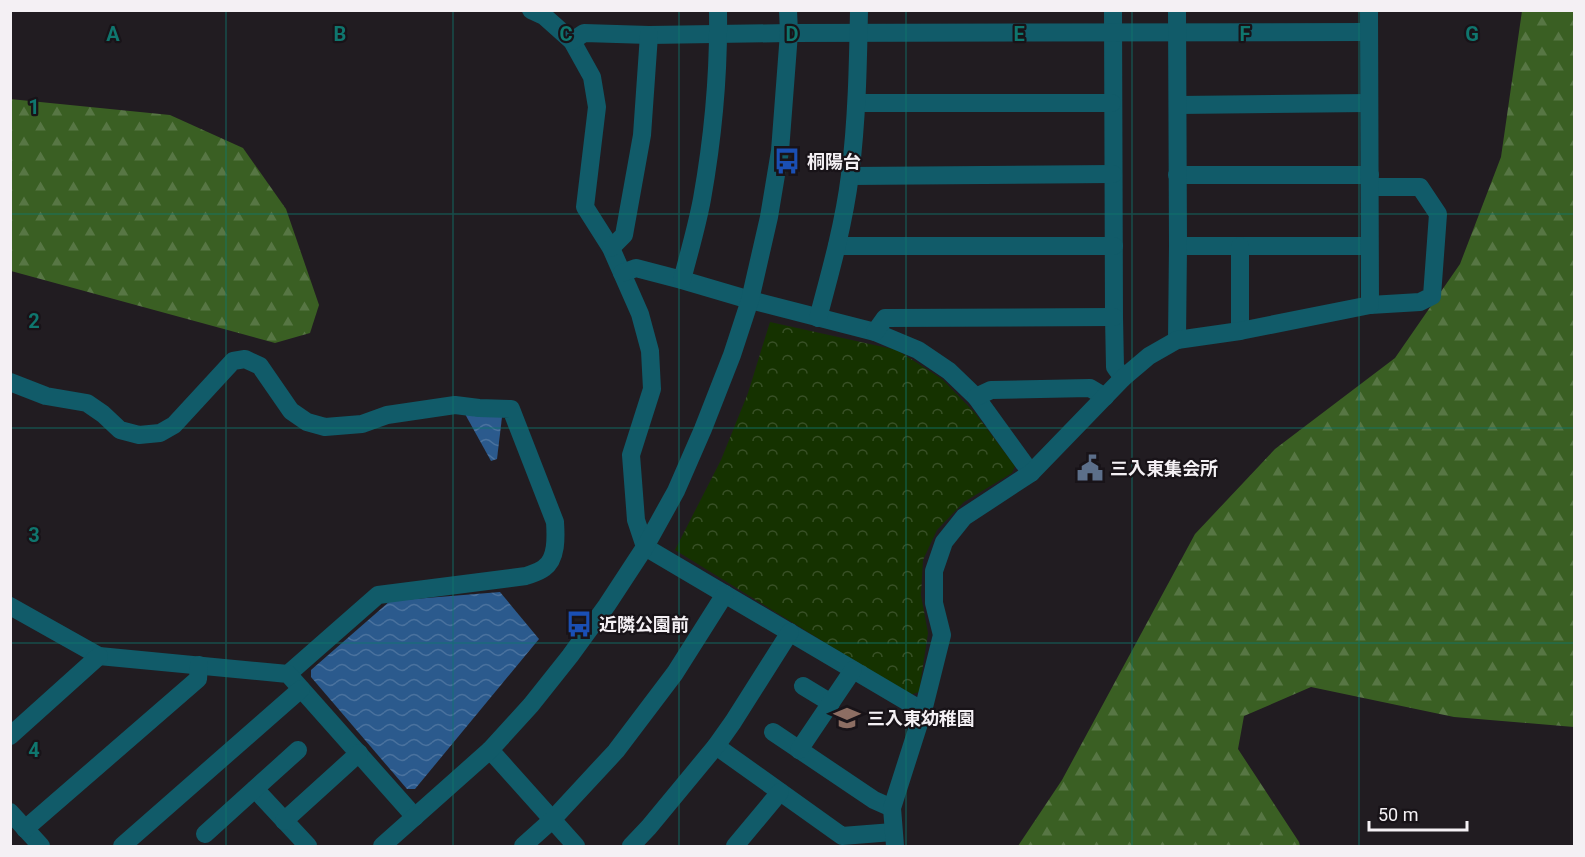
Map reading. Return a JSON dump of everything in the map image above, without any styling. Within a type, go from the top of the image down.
[{"type":"street","points":[[531,10],[544,16],[572,41],[592,77],[597,107],[585,207],[611,248],[640,314],[650,351],[652,389],[631,455],[636,520],[645,547],[923,711]]},
{"type":"street","points":[[682,280],[701,200],[714,118],[718,10]]},
{"type":"street","points":[[382,846],[490,750],[531,705],[606,606],[645,547],[676,491],[732,355],[750,300],[769,217],[780,151],[789,33],[788,10]]},
{"type":"street","points":[[818,318],[837,246],[850,176],[857,103],[859,10]]},
{"type":"street","points":[[1113,10],[1115,367],[1123,378]]},
{"type":"street","points":[[1177,10],[1177,340]]},
{"type":"street","points":[[1369,10],[1370,305]]},
{"type":"street","points":[[572,41],[584,33],[649,36],[789,33],[1369,32]]},
{"type":"street","points":[[611,248],[624,235],[640,146],[649,36]]},
{"type":"street","points":[[857,103],[1112,103]]},
{"type":"street","points":[[1178,105],[1369,104]]},
{"type":"street","points":[[850,176],[1113,174]]},
{"type":"street","points":[[716,746],[780,792],[837,841],[894,839],[892,808],[923,711],[942,635],[934,603],[934,571],[944,542],[964,517],[1031,473],[1123,378],[1149,356],[1177,340],[1240,331],[1370,305],[1420,302],[1432,296],[1438,214],[1420,186],[1370,181],[1177,175]]},
{"type":"street","points":[[837,246],[1114,246]]},
{"type":"street","points":[[1178,246],[1369,246]]},
{"type":"street","points":[[1240,246],[1240,331]]},
{"type":"street","points":[[622,273],[636,268],[875,332],[918,350],[949,371],[976,397],[1031,473]]},
{"type":"street","points":[[875,332],[885,318],[1114,317]]},
{"type":"street","points":[[10,382],[46,396],[87,403],[120,429],[140,435],[160,434],[174,425],[233,361],[245,359],[261,366],[291,411],[307,422],[325,427],[362,424],[387,415],[455,405],[511,409],[555,522],[556,538],[552,558],[545,568],[526,576],[378,595],[288,674]]},
{"type":"street","points":[[976,397],[991,390],[1090,388],[1105,397]]},
{"type":"street","points":[[523,846],[552,820],[616,751],[675,673],[724,594]]},
{"type":"street","points":[[10,606],[99,656],[288,674],[415,817]]},
{"type":"street","points":[[631,846],[716,746],[790,632]]},
{"type":"street","points":[[10,736],[99,656]]},
{"type":"street","points":[[25,829],[198,678],[199,665]]},
{"type":"street","points":[[799,750],[853,670]]},
{"type":"street","points":[[803,686],[831,703]]},
{"type":"street","points":[[122,846],[301,689]]},
{"type":"street","points":[[773,732],[874,800],[892,808]]},
{"type":"street","points":[[205,834],[298,750]]},
{"type":"street","points":[[490,750],[576,846]]},
{"type":"street","points":[[284,821],[358,753]]},
{"type":"street","points":[[255,789],[305,845]]},
{"type":"street","points":[[735,846],[780,792]]},
{"type":"street","points":[[10,812],[41,846]]},
{"type":"green space","points":[[1522,11],[1574,11],[1574,727],[1454,717],[1311,687],[1244,716],[1238,749],[1300,846],[1018,846],[1062,780],[1195,534],[1275,449],[1395,358],[1460,264],[1501,157]]},
{"type":"green space","points":[[10,99],[170,115],[243,148],[286,209],[319,305],[310,333],[275,343],[11,271]]},
{"type":"green space","points":[[770,322],[897,350],[942,379],[975,413],[1015,466],[1012,473],[964,502],[937,530],[923,560],[921,595],[928,633],[919,692],[910,695],[675,550],[721,460],[748,393]]},
{"type":"water","points":[[465,414],[502,417],[497,459],[491,461]]},
{"type":"water","points":[[500,592],[539,639],[415,789],[407,789],[311,677],[311,670],[390,601]]},
{"type":"place","name":"桐陽台","points":[[787,161]]},
{"type":"place","name":"三入東集会所","points":[[1090,468]]},
{"type":"place","name":"近隣公園前","points":[[579,624]]},
{"type":"place","name":"三入東幼稚園","points":[[847,718]]}]
